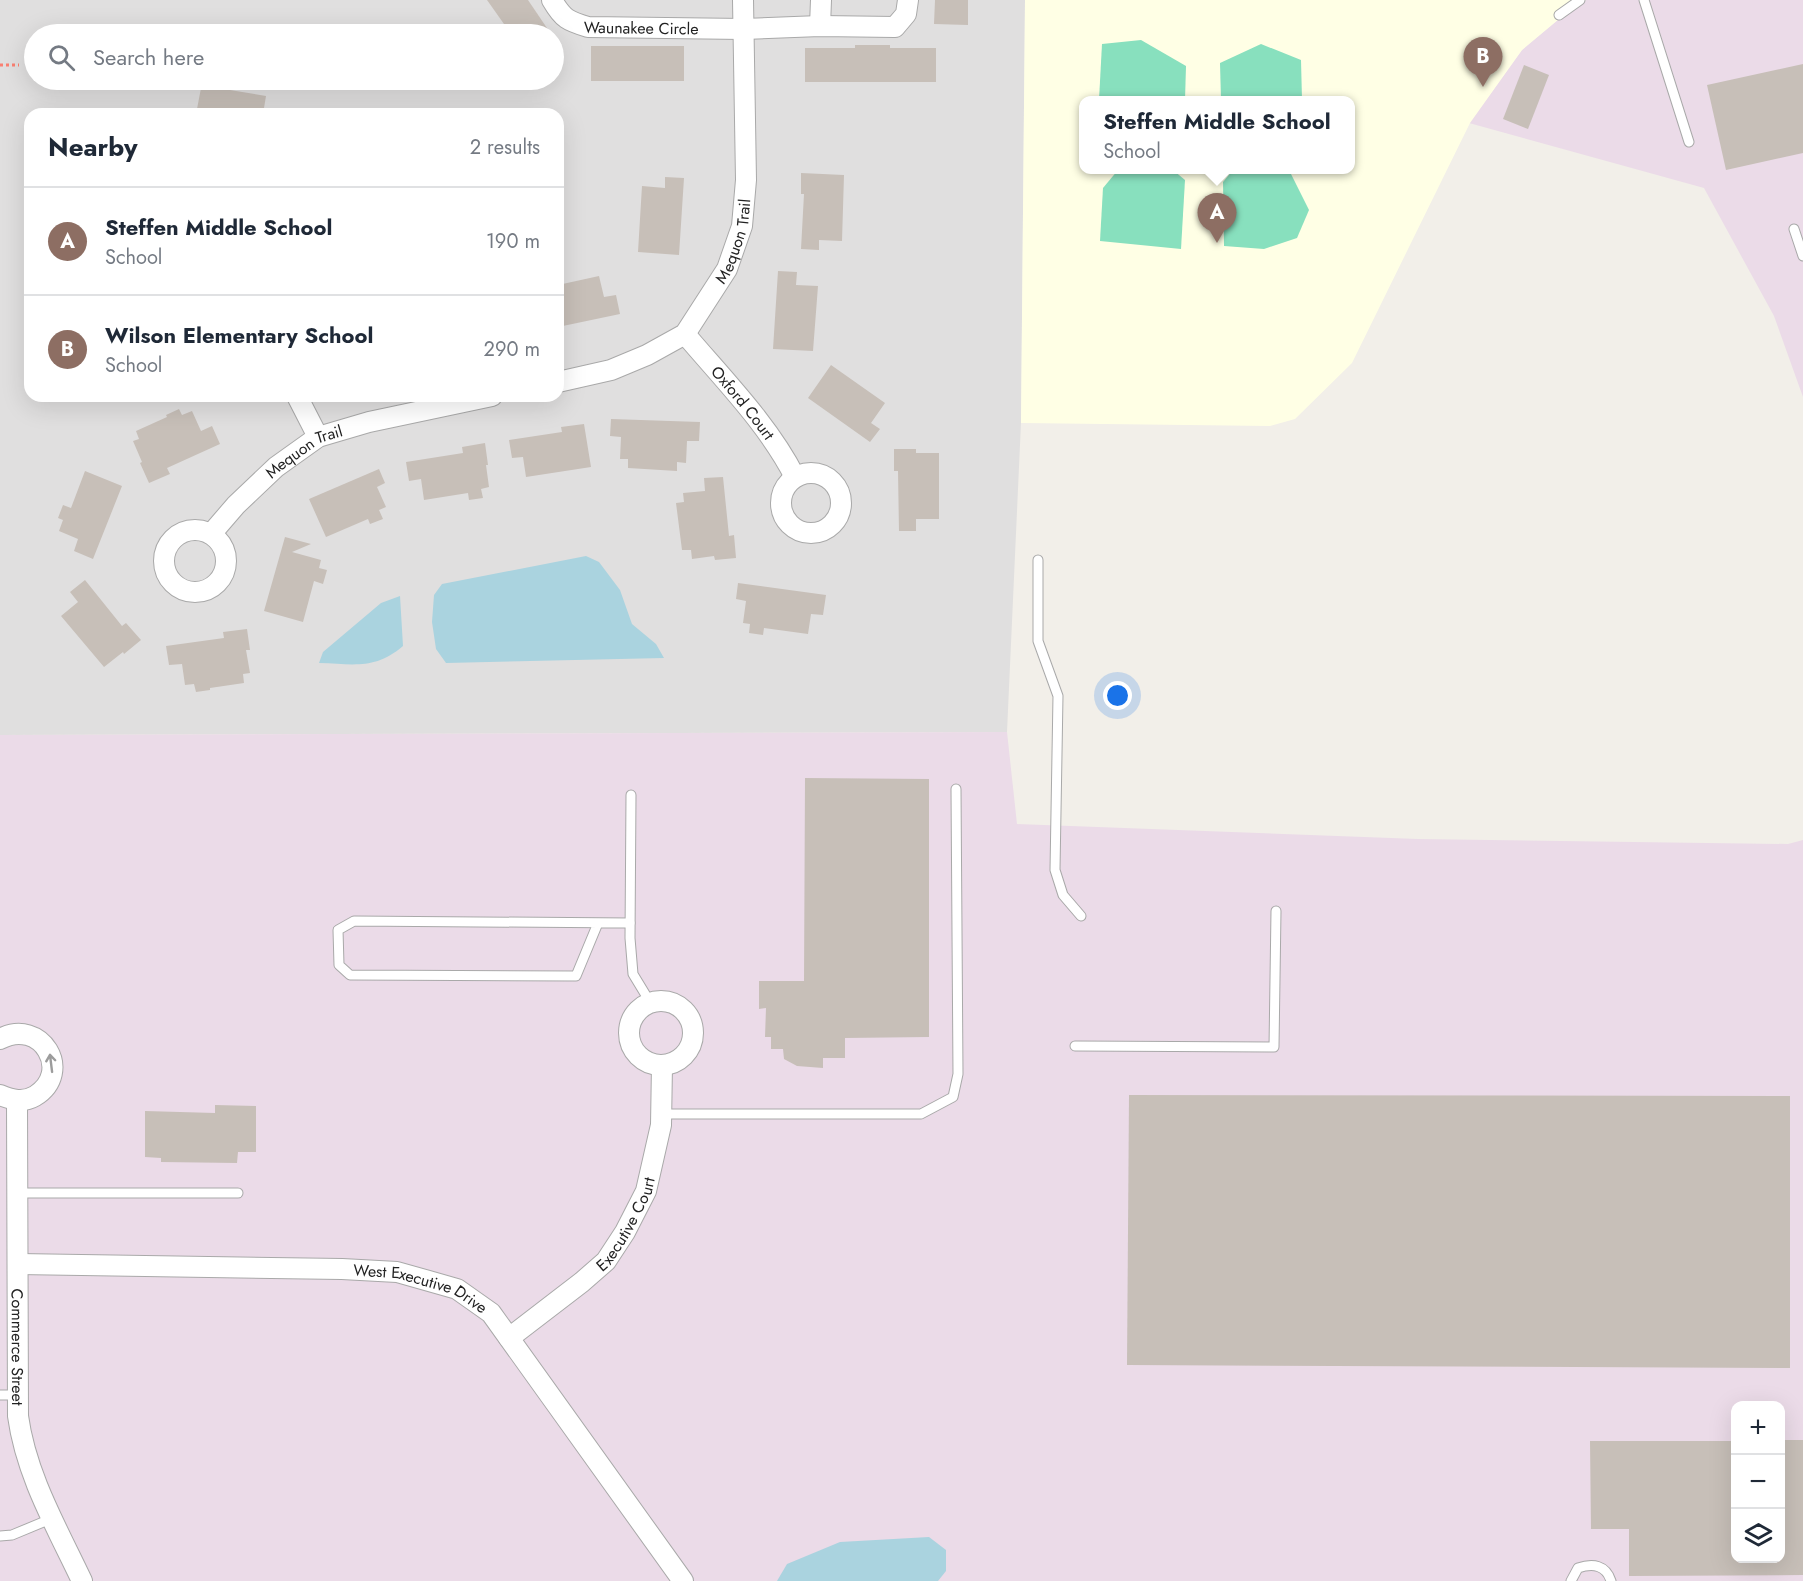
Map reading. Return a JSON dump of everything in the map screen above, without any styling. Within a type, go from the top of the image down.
[{"type":"street","name":"Waunakee Circle","points":[[552,0],[568,20],[588,27],[744,29],[820,26],[896,27],[906,14],[908,0]]},
{"type":"street","name":"Mequon Trail","points":[[564,381],[611,370],[647,355],[685,334],[728,269],[742,226],[746,180],[743,0]]},
{"type":"street","points":[[820,26],[821,0]]},
{"type":"street","name":"Oxford Court","points":[[685,334],[783,454],[795,477]]},
{"type":"street","points":[[300,402],[318,437]]},
{"type":"street","name":"Mequon Trail","points":[[211,534],[236,505],[276,467],[318,437],[369,422],[464,402]]},
{"type":"street","points":[[661,1000],[682,1007],[693,1026],[694,1038],[683,1057],[674,1063],[662,1065],[643,1060],[636,1053],[628,1034],[634,1015],[641,1007],[661,1000]]},
{"type":"street","name":"Commerce Street","points":[[0,1039],[12,1034],[23,1033],[33,1036],[42,1042],[52,1062],[52,1073],[48,1084],[41,1092],[32,1098],[8,1098],[17,1193],[18,1264],[9,1395],[18,1416],[25,1453],[38,1488],[82,1581]]},
{"type":"street","name":"Executive Court","points":[[509,1338],[606,1261],[625,1232],[645,1191],[661,1125],[662,1065]]},
{"type":"street","name":"West Executive Drive","points":[[18,1264],[342,1269],[397,1272],[457,1289],[491,1313],[683,1581]]},
{"type":"lane","points":[[1558,15],[1580,0]]},
{"type":"lane","points":[[1644,0],[1689,142]]},
{"type":"lane","points":[[1794,229],[1803,256]]},
{"type":"lane","points":[[1038,560],[1038,641],[1058,696],[1055,870],[1063,896],[1081,916]]},
{"type":"lane","points":[[661,1114],[921,1114],[953,1097],[958,1074],[956,789]]},
{"type":"lane","points":[[631,795],[630,923],[633,974],[650,1002]]},
{"type":"lane","points":[[1075,1046],[1274,1047],[1276,911]]},
{"type":"lane","points":[[598,923],[576,976],[350,975],[339,964],[338,930],[354,921],[630,923]]},
{"type":"lane","points":[[17,1193],[238,1193]]},
{"type":"lane","points":[[0,1536],[12,1535],[53,1518]]},
{"type":"lane","points":[[1571,1581],[1578,1568],[1596,1566],[1605,1569],[1611,1581]]},
{"type":"path","points":[[0,65],[19,65]]},
{"type":"shaded area","points":[[0,0],[1025,0],[1021,423],[1007,732],[0,735]]},
{"type":"shaded area","points":[[1025,0],[1586,0],[1565,14],[1522,50],[1470,123],[1352,363],[1295,419],[1270,426],[1021,423]]},
{"type":"shaded area","points":[[1586,0],[1803,0],[1803,397],[1774,316],[1704,188],[1469,123],[1522,50],[1565,14]]},
{"type":"shaded area","points":[[1007,732],[1017,824],[1418,839],[1788,844],[1803,840],[1803,1581],[0,1581],[0,735]]},
{"type":"green space","points":[[1141,40],[1186,66],[1185,96],[1099,96],[1102,44]]},
{"type":"green space","points":[[1261,44],[1301,60],[1302,96],[1221,96],[1220,63]]},
{"type":"green space","points":[[1115,174],[1178,174],[1185,180],[1181,249],[1100,241],[1103,188]]},
{"type":"green space","points":[[1230,174],[1291,174],[1309,210],[1297,238],[1264,249],[1224,246],[1223,182]]},
{"type":"water","points":[[586,556],[599,562],[620,590],[632,624],[656,644],[664,658],[446,663],[436,649],[432,622],[434,595],[442,584]]},
{"type":"water","points":[[400,596],[403,646],[383,659],[364,664],[319,663],[323,652],[381,603]]},
{"type":"water","points":[[929,1537],[946,1550],[946,1571],[938,1581],[777,1581],[787,1564],[840,1542]]},
{"type":"building","points":[[487,0],[528,0],[544,24],[504,24]]},
{"type":"building","points":[[935,0],[968,0],[968,25],[934,24]]},
{"type":"building","points":[[855,45],[936,48],[936,82],[805,82],[805,48],[855,48]]},
{"type":"building","points":[[591,46],[684,46],[684,81],[591,81]]},
{"type":"building","points":[[1803,64],[1803,153],[1726,170],[1707,85]]},
{"type":"building","points":[[1524,65],[1549,75],[1528,129],[1503,119]]},
{"type":"building","points":[[201,90],[230,90],[266,96],[264,108],[197,108]]},
{"type":"building","points":[[801,173],[844,175],[842,241],[819,240],[819,250],[801,249],[804,194],[801,194]]},
{"type":"building","points":[[665,177],[684,178],[679,255],[638,252],[642,186],[665,188]]},
{"type":"building","points":[[778,271],[797,272],[796,285],[818,286],[813,351],[773,349]]},
{"type":"building","points":[[599,276],[604,297],[616,295],[620,314],[564,326],[564,284]]},
{"type":"building","points":[[831,365],[885,403],[871,423],[880,429],[870,442],[808,398]]},
{"type":"building","points":[[179,409],[182,415],[192,411],[201,431],[212,426],[220,444],[167,468],[170,474],[149,483],[133,441],[139,439],[136,431]]},
{"type":"building","points":[[611,419],[700,422],[699,441],[687,441],[686,463],[677,462],[677,471],[628,468],[628,459],[620,459],[621,437],[610,436]]},
{"type":"building","points":[[584,424],[591,467],[526,477],[523,457],[512,458],[509,440],[562,432],[561,427]]},
{"type":"building","points":[[485,443],[489,487],[481,489],[483,498],[469,500],[468,493],[424,500],[421,479],[409,481],[406,462],[463,453],[462,447]]},
{"type":"building","points":[[894,449],[916,449],[916,453],[939,453],[939,519],[916,519],[916,531],[899,531],[898,471],[894,471]]},
{"type":"building","points":[[379,469],[385,483],[377,487],[386,507],[379,510],[383,519],[370,524],[368,519],[326,537],[309,499]]},
{"type":"building","points":[[85,471],[122,486],[93,559],[74,551],[78,539],[59,531],[63,520],[58,518],[63,505],[71,508]]},
{"type":"building","points":[[723,477],[729,536],[734,535],[736,558],[715,560],[714,556],[692,559],[691,550],[682,550],[676,503],[684,502],[683,493],[705,491],[704,478]]},
{"type":"building","points":[[285,537],[311,544],[292,552],[321,560],[319,568],[327,570],[323,584],[314,581],[303,622],[264,611]]},
{"type":"building","points":[[85,580],[122,626],[126,623],[141,640],[104,667],[61,616],[78,602],[70,592]]},
{"type":"building","points":[[738,583],[826,595],[823,615],[811,614],[808,634],[764,628],[763,635],[749,633],[750,624],[743,623],[746,601],[736,599]]},
{"type":"building","points":[[247,629],[250,650],[246,650],[250,673],[243,674],[244,683],[196,692],[194,684],[185,685],[182,664],[169,665],[166,646],[224,638],[223,632]]},
{"type":"building","points":[[805,778],[929,779],[929,1037],[845,1038],[845,1058],[823,1058],[823,1068],[797,1066],[784,1059],[783,1049],[771,1049],[771,1037],[765,1037],[766,1008],[759,1009],[759,981],[804,981]]},
{"type":"building","points":[[1129,1095],[1790,1096],[1790,1368],[1127,1365]]},
{"type":"building","points":[[215,1105],[256,1106],[256,1152],[238,1152],[237,1163],[161,1162],[161,1158],[145,1157],[145,1111],[215,1113]]},
{"type":"building","points":[[1785,1440],[1803,1440],[1803,1575],[1629,1576],[1629,1529],[1591,1529],[1590,1441],[1731,1441],[1731,1563],[1785,1563]]},
{"type":"place","name":"Wilson Elementary School","points":[[1483,87]]},
{"type":"place","name":"Steffen Middle School","points":[[1217,243]]}]
